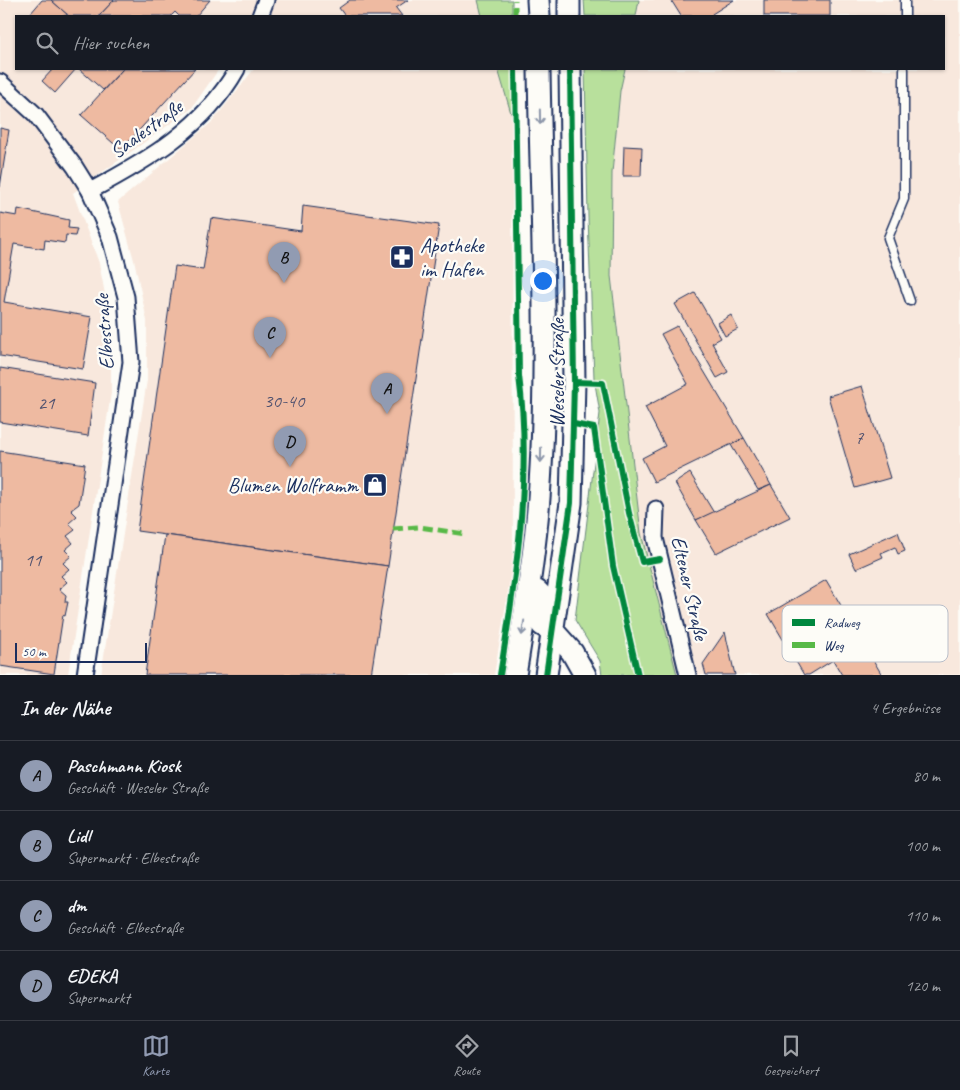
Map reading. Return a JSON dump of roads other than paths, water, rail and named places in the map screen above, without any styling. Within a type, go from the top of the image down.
[{"type":"main road","points":[[538,0],[539,15]]},
{"type":"main road","points":[[569,0],[569,15]]},
{"type":"main road","name":"Weseler Straße","points":[[515,675],[530,581],[540,484],[543,368],[539,70]]},
{"type":"main road","name":"Weseler Straße","points":[[546,675],[554,632],[571,503],[574,424],[570,70]]},
{"type":"main road","points":[[530,581],[540,594],[537,614],[542,625],[554,632],[572,652],[585,675]]},
{"type":"street","points":[[260,15],[266,0]]},
{"type":"street","name":"Saalestraße","points":[[90,191],[142,163],[185,133],[222,94],[236,70]]},
{"type":"street","name":"Elbestraße","points":[[0,82],[36,115],[76,167],[90,191],[110,237],[126,297],[131,362],[85,675]]},
{"type":"street","name":"Eltener Straße","points":[[656,509],[655,538],[688,675]]},
{"type":"lane","points":[[905,0],[905,15]]},
{"type":"lane","points":[[904,70],[904,199],[888,238],[910,301]]},
{"type":"place","name":"Apotheke im Hafen","points":[[402,257]]},
{"type":"place","name":"Lidl","points":[[284,283]]},
{"type":"place","name":"dm","points":[[270,358]]},
{"type":"place","name":"Paschmann Kiosk","points":[[387,414]]},
{"type":"place","name":"EDEKA","points":[[290,467]]},
{"type":"place","name":"Blumen Wolframm","points":[[375,485]]}]
